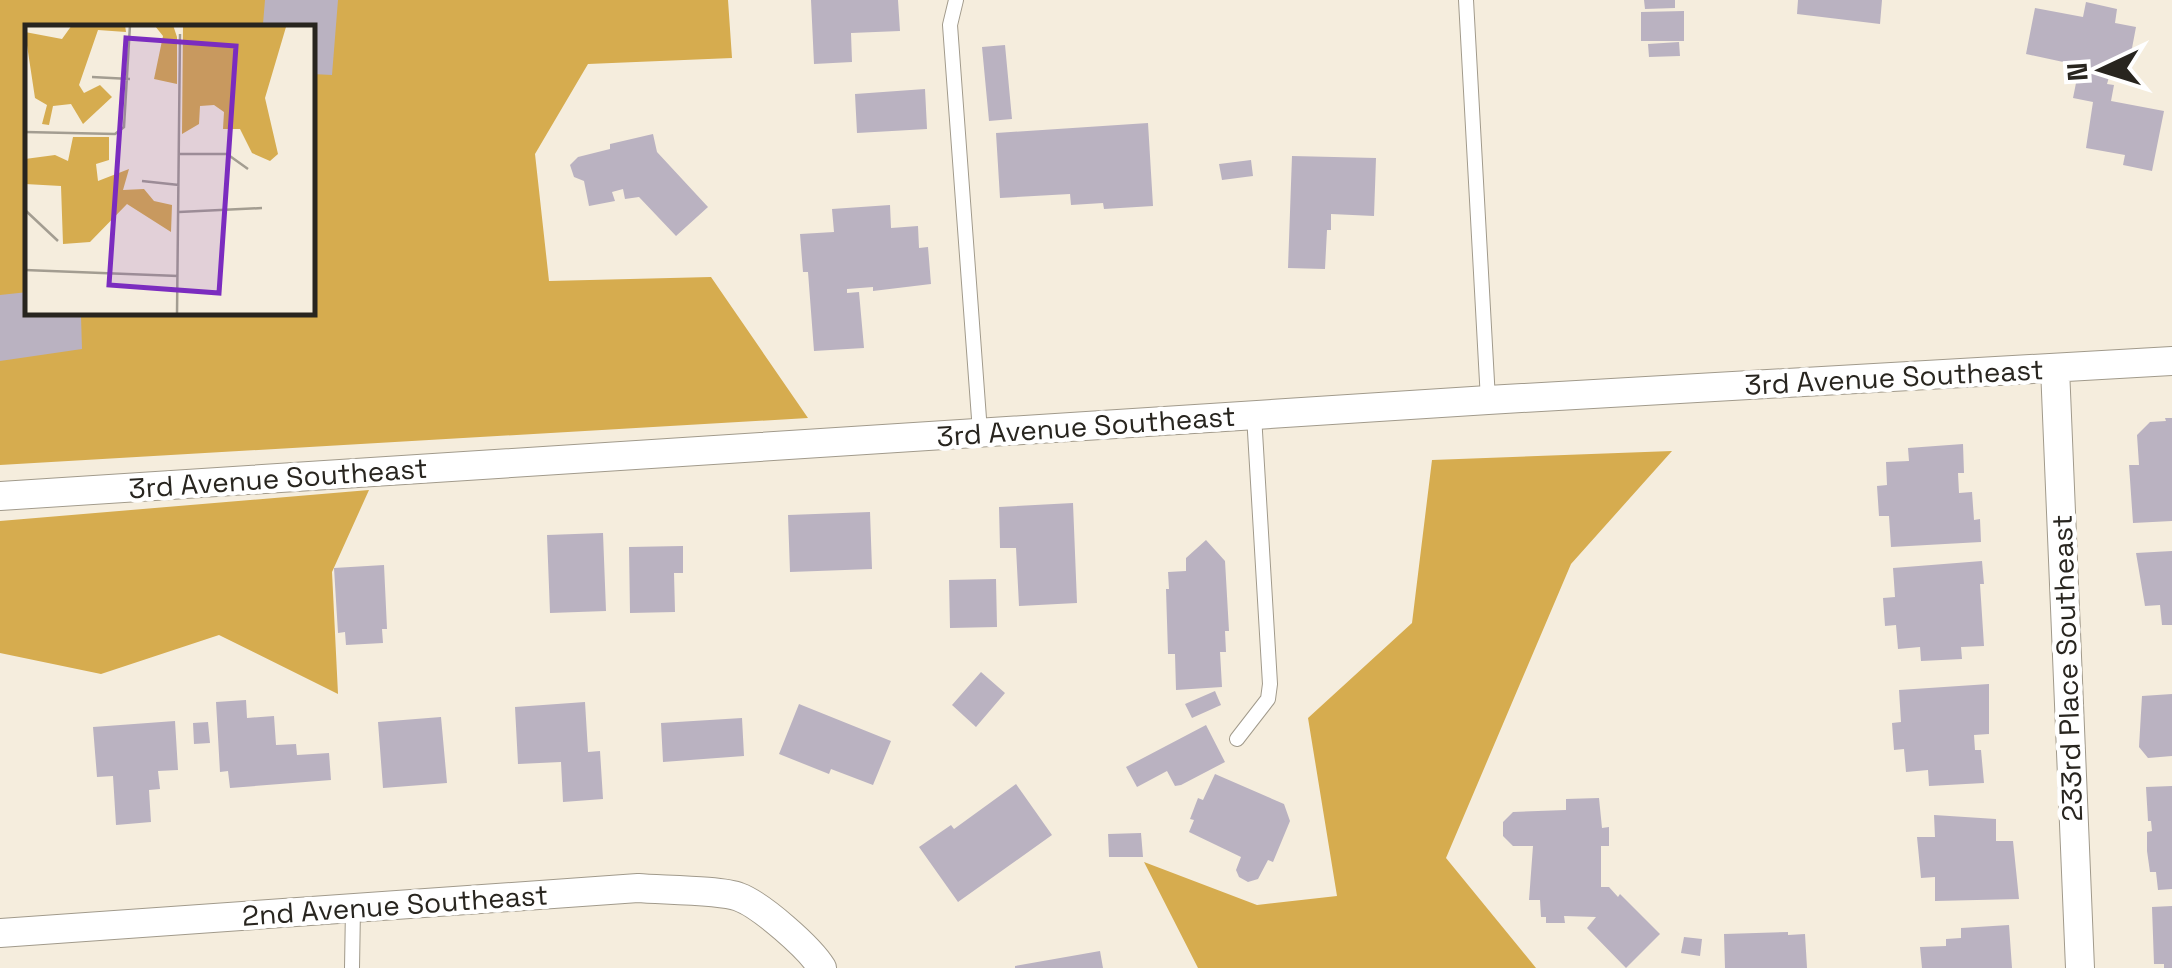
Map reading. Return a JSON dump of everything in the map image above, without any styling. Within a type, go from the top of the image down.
[{"type":"street","name":"3rd Avenue Southeast","points":[[0,496],[1488,400],[2172,361]]},
{"type":"street","name":"233rd Place Southeast","points":[[2055,368],[2080,968]]},
{"type":"street","name":"2nd Avenue Southeast","points":[[0,933],[638,888],[739,896],[781,926],[816,957],[822,968]]},
{"type":"lane","points":[[956,0],[950,25],[980,432]]},
{"type":"lane","points":[[1466,0],[1488,400]]},
{"type":"lane","points":[[1237,739],[1268,700],[1270,684],[1254,415]]},
{"type":"lane","points":[[352,908],[352,968]]},
{"type":"shaded area","points":[[0,0],[728,0],[732,58],[588,64],[535,154],[549,281],[711,277],[808,418],[0,465]]},
{"type":"shaded area","points":[[1672,451],[1571,564],[1446,858],[1536,968],[1198,968],[1144,862],[1257,905],[1337,896],[1308,718],[1412,623],[1432,460]]},
{"type":"shaded area","points":[[369,490],[332,572],[338,694],[219,635],[101,674],[0,653],[0,521]]},
{"type":"building","points":[[265,0],[338,0],[332,75],[315,74],[315,25],[258,25],[263,24]]},
{"type":"building","points":[[811,0],[898,0],[900,31],[851,33],[852,62],[814,64]]},
{"type":"building","points":[[1644,0],[1675,0],[1675,8],[1645,9]]},
{"type":"building","points":[[1798,0],[1882,0],[1880,24],[1797,14]]},
{"type":"building","points":[[2086,2],[2117,9],[2115,23],[2136,27],[2126,80],[2109,77],[2107,84],[2114,85],[2111,101],[2164,111],[2152,171],[2123,165],[2125,155],[2086,148],[2093,102],[2073,98],[2077,78],[2084,79],[2085,75],[2067,71],[2068,63],[2026,54],[2035,8],[2083,17]]},
{"type":"building","points":[[1684,11],[1684,41],[1641,41],[1641,12]]},
{"type":"building","points":[[1679,42],[1680,56],[1649,57],[1648,44]]},
{"type":"building","points":[[1005,45],[1012,119],[989,121],[982,47]]},
{"type":"building","points":[[925,89],[927,129],[857,133],[855,94]]},
{"type":"building","points":[[1148,123],[1153,206],[1104,209],[1103,203],[1071,205],[1070,194],[1000,198],[996,133]]},
{"type":"building","points":[[653,134],[657,152],[708,207],[676,236],[639,197],[625,199],[623,189],[612,192],[615,201],[589,206],[584,181],[574,177],[570,165],[578,157],[610,149],[610,144]]},
{"type":"building","points":[[1292,156],[1376,158],[1374,216],[1331,214],[1325,269],[1288,268]]},
{"type":"building","points":[[1251,160],[1253,176],[1222,180],[1219,164]]},
{"type":"building","points":[[890,205],[891,228],[918,226],[919,248],[928,247],[931,284],[873,291],[873,287],[847,289],[847,293],[859,292],[864,348],[814,351],[808,272],[803,272],[800,234],[834,232],[832,209]]},
{"type":"building","points":[[25,292],[25,315],[85,315],[81,316],[82,349],[0,361],[0,295]]},
{"type":"building","points":[[2165,418],[2172,418],[2172,521],[2133,523],[2129,465],[2139,465],[2137,435],[2150,422],[2166,421]]},
{"type":"building","points":[[1963,444],[1964,473],[1958,473],[1959,493],[1972,492],[1974,520],[1980,519],[1981,542],[1891,547],[1889,516],[1879,516],[1877,486],[1887,485],[1886,462],[1909,461],[1908,448]]},
{"type":"building","points":[[1073,503],[1077,603],[1019,606],[1016,548],[1000,548],[999,507]]},
{"type":"building","points":[[870,512],[872,569],[790,572],[788,515]]},
{"type":"building","points":[[603,533],[606,611],[550,613],[547,535]]},
{"type":"building","points":[[1206,540],[1225,561],[1229,631],[1225,631],[1226,652],[1220,652],[1222,687],[1176,690],[1175,654],[1168,654],[1168,572],[1186,571],[1186,558]]},
{"type":"building","points":[[683,546],[683,573],[674,573],[675,612],[630,613],[629,547]]},
{"type":"building","points":[[2172,551],[2172,625],[2162,625],[2160,605],[2145,606],[2136,553]]},
{"type":"building","points":[[1982,561],[1984,646],[1961,647],[1962,659],[1921,661],[1920,647],[1898,649],[1896,625],[1885,626],[1883,598],[1895,597],[1893,568]]},
{"type":"building","points":[[384,565],[387,629],[382,629],[383,643],[346,645],[345,632],[338,633],[334,568]]},
{"type":"building","points":[[996,579],[997,627],[950,628],[949,580]]},
{"type":"building","points":[[981,672],[1005,693],[976,727],[952,705]]},
{"type":"building","points":[[1989,684],[1989,734],[1974,735],[1975,750],[1981,750],[1984,783],[1929,786],[1928,770],[1906,772],[1904,749],[1894,750],[1892,723],[1901,722],[1899,690]]},
{"type":"building","points":[[1215,691],[1221,705],[1192,718],[1185,704]]},
{"type":"building","points":[[2172,694],[2172,756],[2148,758],[2139,747],[2142,696]]},
{"type":"building","points":[[246,700],[247,718],[274,716],[276,745],[296,744],[297,755],[329,753],[331,780],[230,788],[228,771],[220,772],[216,702]]},
{"type":"building","points":[[585,702],[588,752],[600,751],[603,799],[563,802],[561,762],[518,764],[515,707]]},
{"type":"building","points":[[799,704],[891,741],[873,785],[831,769],[829,774],[779,754]]},
{"type":"building","points":[[441,717],[447,783],[383,788],[378,722]]},
{"type":"building","points":[[742,718],[744,756],[663,762],[661,723]]},
{"type":"building","points":[[175,721],[178,770],[158,771],[160,789],[149,790],[151,822],[116,825],[113,776],[97,777],[93,727]]},
{"type":"building","points":[[208,722],[210,743],[194,744],[193,723]]},
{"type":"building","points":[[1206,725],[1225,762],[1181,785],[1175,786],[1167,771],[1137,787],[1126,767]]},
{"type":"building","points":[[1215,774],[1284,804],[1290,821],[1273,862],[1268,860],[1258,879],[1248,882],[1239,877],[1236,870],[1241,857],[1189,832],[1198,798],[1203,800]]},
{"type":"building","points":[[1016,784],[1052,835],[958,902],[919,847],[951,825],[954,829]]},
{"type":"building","points":[[2172,786],[2172,889],[2158,890],[2147,851],[2147,832],[2152,831],[2146,787]]},
{"type":"building","points":[[1599,798],[1602,828],[1609,827],[1609,846],[1601,846],[1601,887],[1609,887],[1618,897],[1620,894],[1660,934],[1626,968],[1587,928],[1596,917],[1564,916],[1565,923],[1546,923],[1546,917],[1541,917],[1540,900],[1529,900],[1533,846],[1513,846],[1503,836],[1503,822],[1513,812],[1566,810],[1566,799]]},
{"type":"building","points":[[1934,815],[1996,819],[1996,841],[2013,841],[2019,899],[1935,901],[1935,877],[1921,878],[1917,837],[1935,837]]},
{"type":"building","points":[[1141,833],[1143,857],[1109,857],[1108,834]]},
{"type":"building","points":[[2172,906],[2172,968],[2164,968],[2164,964],[2154,964],[2152,907]]},
{"type":"building","points":[[2009,925],[2012,968],[1922,968],[1920,947],[1946,946],[1946,939],[1961,938],[1961,928]]},
{"type":"building","points":[[1724,934],[1805,934],[1807,968],[1725,968]]},
{"type":"building","points":[[1684,937],[1702,939],[1700,956],[1681,953]]},
{"type":"building","points":[[1100,951],[1103,968],[1015,968],[1015,966]]}]
